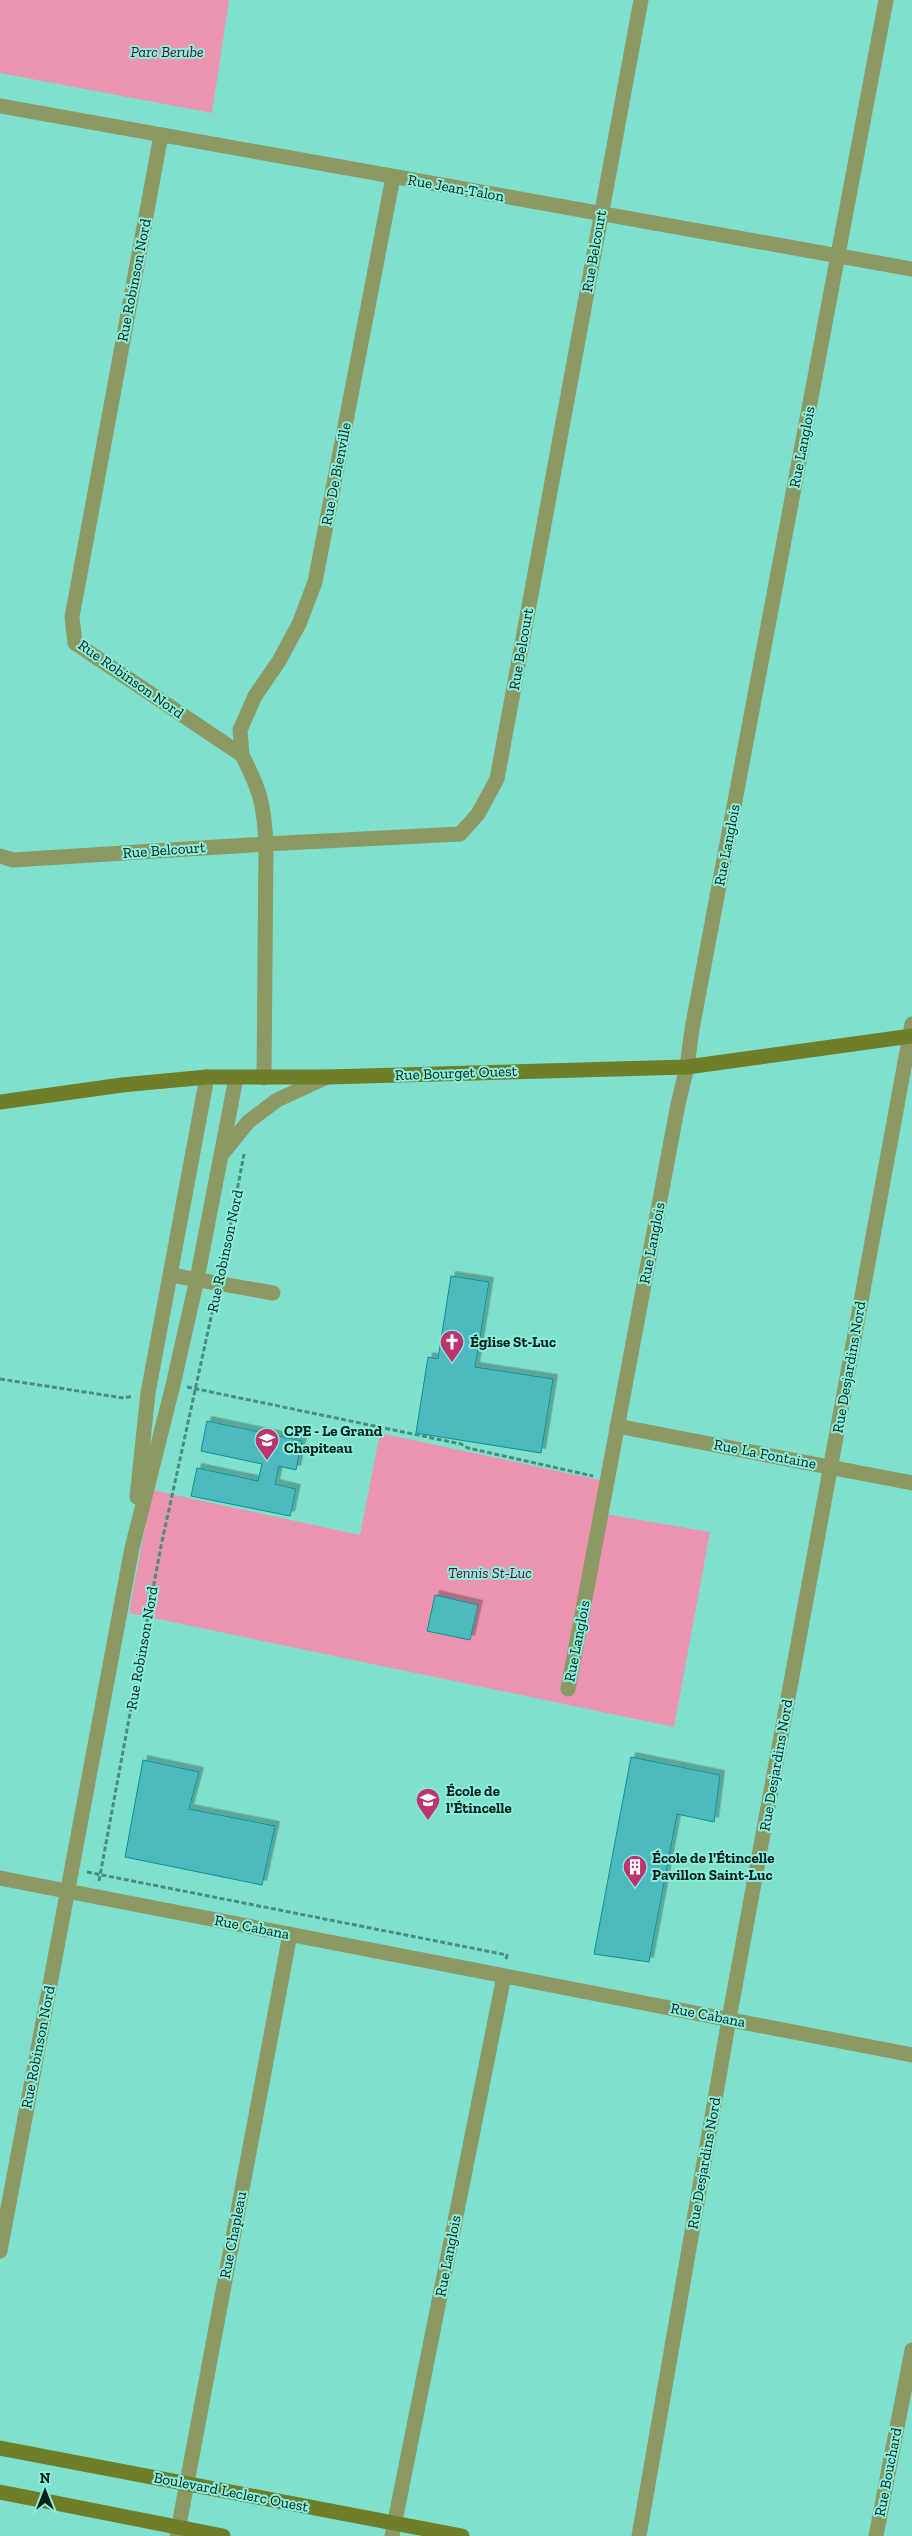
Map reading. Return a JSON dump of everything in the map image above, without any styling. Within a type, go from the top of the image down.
[{"type":"street","name":"Rue Belcourt","points":[[0,856],[12,860],[460,834],[478,814],[497,779],[641,0]]},
{"type":"street","name":"Rue Langlois","points":[[568,1689],[678,1104],[687,1067],[692,1029],[886,0]]},
{"type":"street","name":"Rue Jean-Talon","points":[[0,106],[912,269]]},
{"type":"street","name":"Rue Robinson Nord","points":[[161,135],[72,617],[75,643],[242,755],[254,779],[264,807],[266,844],[264,1078]]},
{"type":"street","name":"Rue De Bienville","points":[[242,755],[240,730],[254,696],[279,662],[299,624],[315,582],[393,177]]},
{"type":"street","name":"Rue Bourget Ouest","points":[[0,1102],[122,1085],[207,1077],[328,1077],[687,1067],[911,1032]]},
{"type":"street","name":"Rue Desjardins Nord","points":[[639,2536],[728,2019],[911,1032]]},
{"type":"street","name":"Rue Robinson Nord","points":[[132,1548],[148,1393],[207,1077]]},
{"type":"street","points":[[221,1157],[248,1122],[277,1100],[328,1077]]},
{"type":"street","name":"Rue Robinson Nord","points":[[0,2251],[132,1548],[197,1280],[236,1078]]},
{"type":"street","points":[[171,1275],[274,1293]]},
{"type":"street","name":"Rue La Fontaine","points":[[617,1426],[912,1483]]},
{"type":"street","name":"Rue Cabana","points":[[0,1878],[912,2055]]},
{"type":"street","name":"Rue Chapleau","points":[[177,2532],[290,1934]]},
{"type":"street","name":"Rue Langlois","points":[[394,2530],[504,1976]]},
{"type":"street","name":"Rue Bouchard","points":[[876,2536],[912,2350]]},
{"type":"street","name":"Boulevard Leclerc Ouest","points":[[0,2448],[186,2483],[394,2530],[462,2536]]},
{"type":"street","points":[[0,2492],[177,2532],[223,2536]]},
{"type":"path","name":"Rue Robinson Nord","points":[[97,1896],[161,1546],[219,1283],[243,1163],[248,1122]]},
{"type":"path","points":[[0,1379],[124,1398],[148,1393]]},
{"type":"path","points":[[173,1385],[461,1444],[468,1448],[607,1479]]},
{"type":"path","name":"Rue Cabana","points":[[72,1869],[507,1955],[504,1976]]},
{"type":"green space","name":"Parc Berube","points":[[0,0],[229,0],[212,113],[0,73]]},
{"type":"green space","name":"Tennis St-Luc","points":[[380,1433],[609,1482],[605,1514],[710,1532],[674,1727],[129,1613],[152,1490],[360,1535]]},
{"type":"building","name":"Église St-Luc","points":[[451,1276],[489,1282],[475,1367],[553,1379],[541,1453],[416,1433],[428,1357],[438,1359]]},
{"type":"building","points":[[207,1421],[302,1441],[296,1470],[279,1466],[275,1484],[296,1489],[290,1516],[191,1496],[197,1468],[258,1481],[262,1464],[201,1451]]},
{"type":"building","points":[[435,1595],[478,1605],[470,1640],[427,1631]]},
{"type":"building","name":"École de l'Étincelle Pavillon Saint-Luc","points":[[631,1757],[720,1775],[714,1822],[677,1814],[649,1962],[594,1954]]},
{"type":"building","points":[[143,1760],[199,1772],[189,1809],[275,1826],[262,1885],[125,1857]]},
{"type":"place","name":"Église St-Luc","points":[[452,1363]]},
{"type":"place","name":"CPE - Le Grand Chapiteau","points":[[267,1461]]},
{"type":"place","name":"École de l'Étincelle","points":[[428,1821]]},
{"type":"place","name":"École de l'Étincelle Pavillon Saint-Luc","points":[[635,1888]]}]
